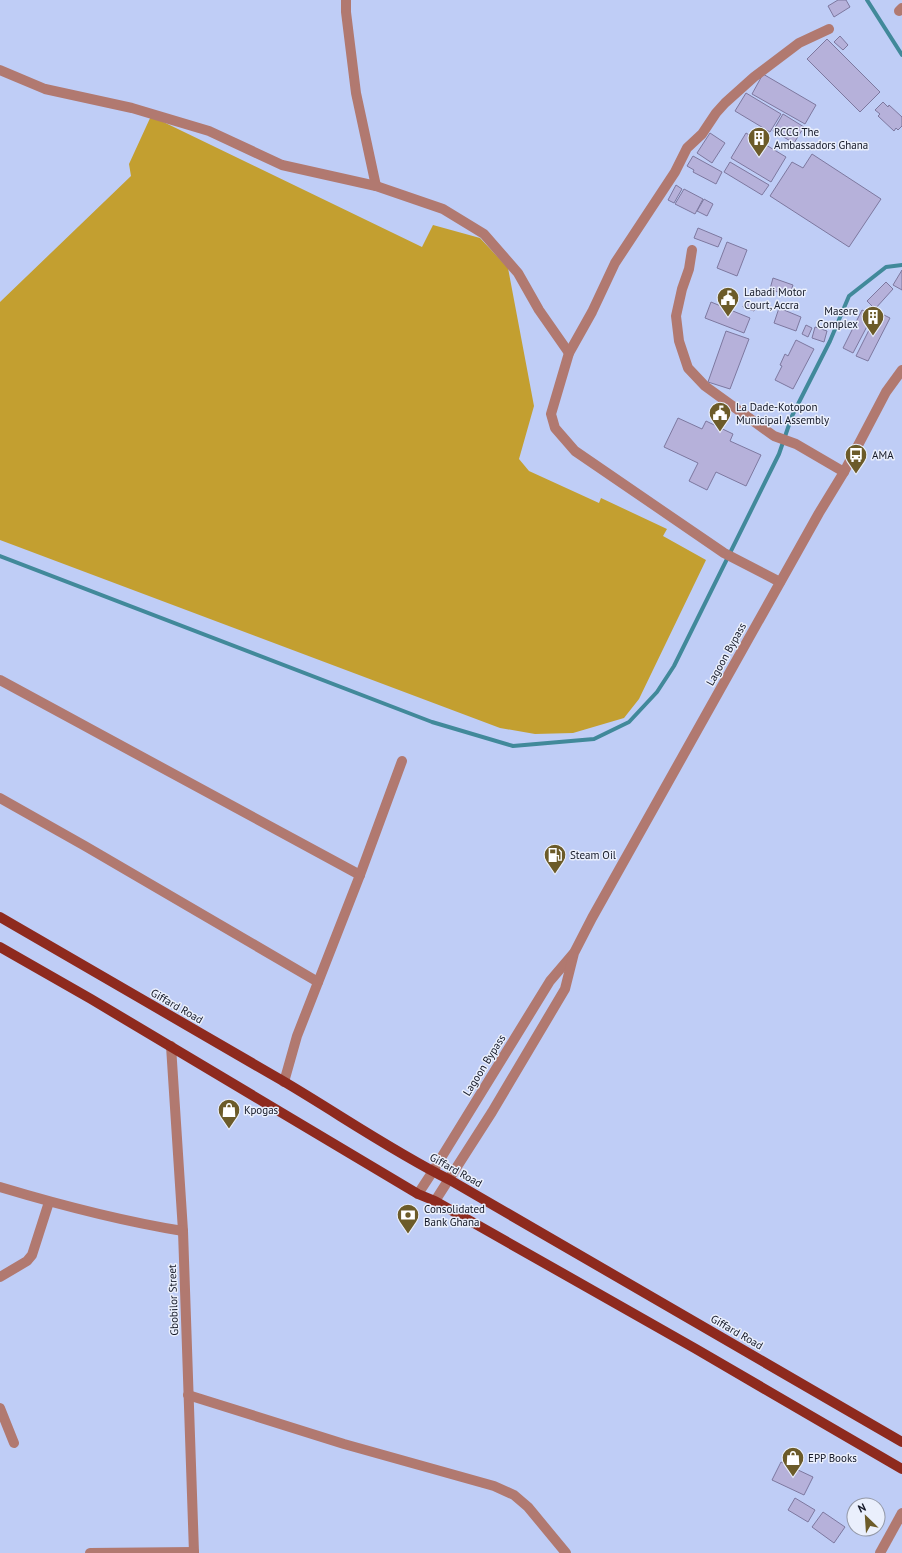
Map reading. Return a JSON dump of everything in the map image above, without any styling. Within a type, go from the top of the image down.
[{"type":"main road","name":"Giffard Road","points":[[0,917],[284,1082],[433,1171],[902,1442]]},
{"type":"main road","points":[[0,947],[171,1046],[418,1194],[435,1202],[696,1349],[902,1470]]},
{"type":"street","points":[[346,0],[346,12],[356,93],[376,186]]},
{"type":"street","points":[[780,582],[724,553],[575,451],[555,428],[551,414],[569,353],[592,312],[615,262],[675,172],[687,148],[702,134],[716,113],[725,103],[754,77],[799,43],[830,29]]},
{"type":"street","points":[[0,70],[45,89],[132,108],[209,131],[282,164],[376,186],[443,209],[484,234],[518,273],[539,310],[569,353]]},
{"type":"street","points":[[692,250],[689,269],[682,289],[676,316],[679,341],[688,368],[705,386],[774,436],[796,444],[844,472]]},
{"type":"street","name":"Lagoon Bypass","points":[[418,1194],[550,981],[574,953],[819,512],[844,472],[886,392],[902,370]]},
{"type":"street","points":[[0,680],[360,875]]},
{"type":"street","points":[[284,1082],[297,1036],[360,875],[402,761]]},
{"type":"street","points":[[0,798],[318,982]]},
{"type":"street","name":"Lagoon Bypass","points":[[435,1202],[492,1112],[564,989],[574,953]]},
{"type":"street","name":"Gbobilor Street","points":[[171,1046],[183,1231],[194,1553]]},
{"type":"street","points":[[0,1187],[49,1202],[133,1223],[183,1231]]},
{"type":"street","points":[[0,1277],[27,1261],[32,1255],[49,1202]]},
{"type":"street","points":[[188,1395],[344,1444],[494,1486],[514,1495],[528,1507],[566,1553]]},
{"type":"street","points":[[0,1408],[14,1443]]},
{"type":"street","points":[[880,1553],[902,1513]]},
{"type":"street","points":[[90,1553],[194,1553]]},
{"type":"shaded area","points":[[151,116],[422,247],[433,225],[480,238],[508,268],[534,406],[519,459],[529,471],[599,503],[601,498],[667,529],[663,536],[706,560],[639,699],[624,718],[573,733],[535,734],[500,728],[0,540],[0,302],[131,176],[129,164]]},
{"type":"building","points":[[838,0],[846,0],[850,7],[834,17],[828,6]]},
{"type":"building","points":[[840,36],[848,45],[843,50],[834,42]]},
{"type":"building","points":[[827,39],[880,92],[860,112],[807,59]]},
{"type":"building","points":[[763,74],[816,105],[805,124],[752,94]]},
{"type":"building","points":[[746,93],[781,114],[770,132],[735,111]]},
{"type":"building","points":[[883,102],[888,107],[889,105],[902,117],[902,126],[898,130],[896,128],[894,131],[878,116],[880,114],[875,110]]},
{"type":"building","points":[[783,114],[804,127],[794,143],[773,131]]},
{"type":"building","points":[[710,133],[725,143],[712,163],[697,153]]},
{"type":"building","name":"RCCG The Ambassadors Ghana","points":[[746,133],[786,157],[771,182],[731,158]]},
{"type":"building","points":[[812,154],[881,199],[849,247],[770,196],[792,162],[803,168]]},
{"type":"building","points":[[693,156],[722,172],[716,184],[693,172],[694,170],[687,166]]},
{"type":"building","points":[[730,162],[769,185],[762,195],[724,172]]},
{"type":"building","points":[[676,185],[682,189],[674,203],[668,200]]},
{"type":"building","points":[[684,189],[703,199],[695,214],[675,204]]},
{"type":"building","points":[[704,199],[713,204],[707,216],[697,211]]},
{"type":"building","points":[[698,228],[722,238],[718,247],[694,238]]},
{"type":"building","points":[[727,242],[747,250],[737,276],[717,268]]},
{"type":"building","points":[[902,270],[902,290],[893,285]]},
{"type":"building","points":[[773,278],[793,285],[789,296],[770,289]]},
{"type":"building","points":[[886,282],[893,289],[875,309],[867,301]]},
{"type":"building","points":[[745,301],[757,305],[754,311],[743,307]]},
{"type":"building","name":"Labadi Motor Court, Accra","points":[[711,302],[750,318],[744,333],[705,318]]},
{"type":"building","points":[[779,308],[801,317],[796,331],[774,323]]},
{"type":"building","points":[[862,310],[873,315],[853,353],[843,348]]},
{"type":"building","name":"Masere Complex","points":[[878,312],[890,318],[868,361],[856,356]]},
{"type":"building","points":[[806,325],[812,328],[808,337],[802,334]]},
{"type":"building","points":[[815,327],[827,331],[824,342],[812,338]]},
{"type":"building","points":[[726,331],[749,339],[730,389],[708,382]]},
{"type":"building","points":[[796,340],[814,349],[793,389],[775,380],[782,366],[780,365],[785,354],[788,356]]},
{"type":"building","points":[[678,418],[702,429],[706,421],[733,434],[730,441],[761,455],[746,486],[716,472],[707,490],[689,481],[698,463],[664,447]]},
{"type":"building","name":"EPP Books","points":[[781,1462],[813,1477],[804,1495],[772,1480]]},
{"type":"building","points":[[795,1498],[815,1510],[808,1522],[788,1510]]},
{"type":"building","points":[[823,1512],[845,1527],[834,1543],[812,1527]]},
{"type":"waterway","points":[[867,0],[902,55]]},
{"type":"waterway","points":[[0,556],[432,722],[513,746],[594,739],[629,722],[657,692],[674,666],[779,454],[792,416],[830,341],[849,296],[886,267],[902,265]]},
{"type":"place","name":"RCCG The Ambassadors Ghana","points":[[759,158]]},
{"type":"place","name":"Labadi Motor Court, Accra","points":[[728,318]]},
{"type":"place","name":"Masere Complex","points":[[873,336]]},
{"type":"place","name":"La Dade-Kotopon Municipal Assembly","points":[[720,432]]},
{"type":"place","name":"AMA","points":[[856,474]]},
{"type":"place","name":"Steam Oil","points":[[555,874]]},
{"type":"place","name":"Kpogas","points":[[229,1130]]},
{"type":"place","name":"Consolidated Bank Ghana","points":[[408,1234]]},
{"type":"place","name":"EPP Books","points":[[793,1478]]}]
